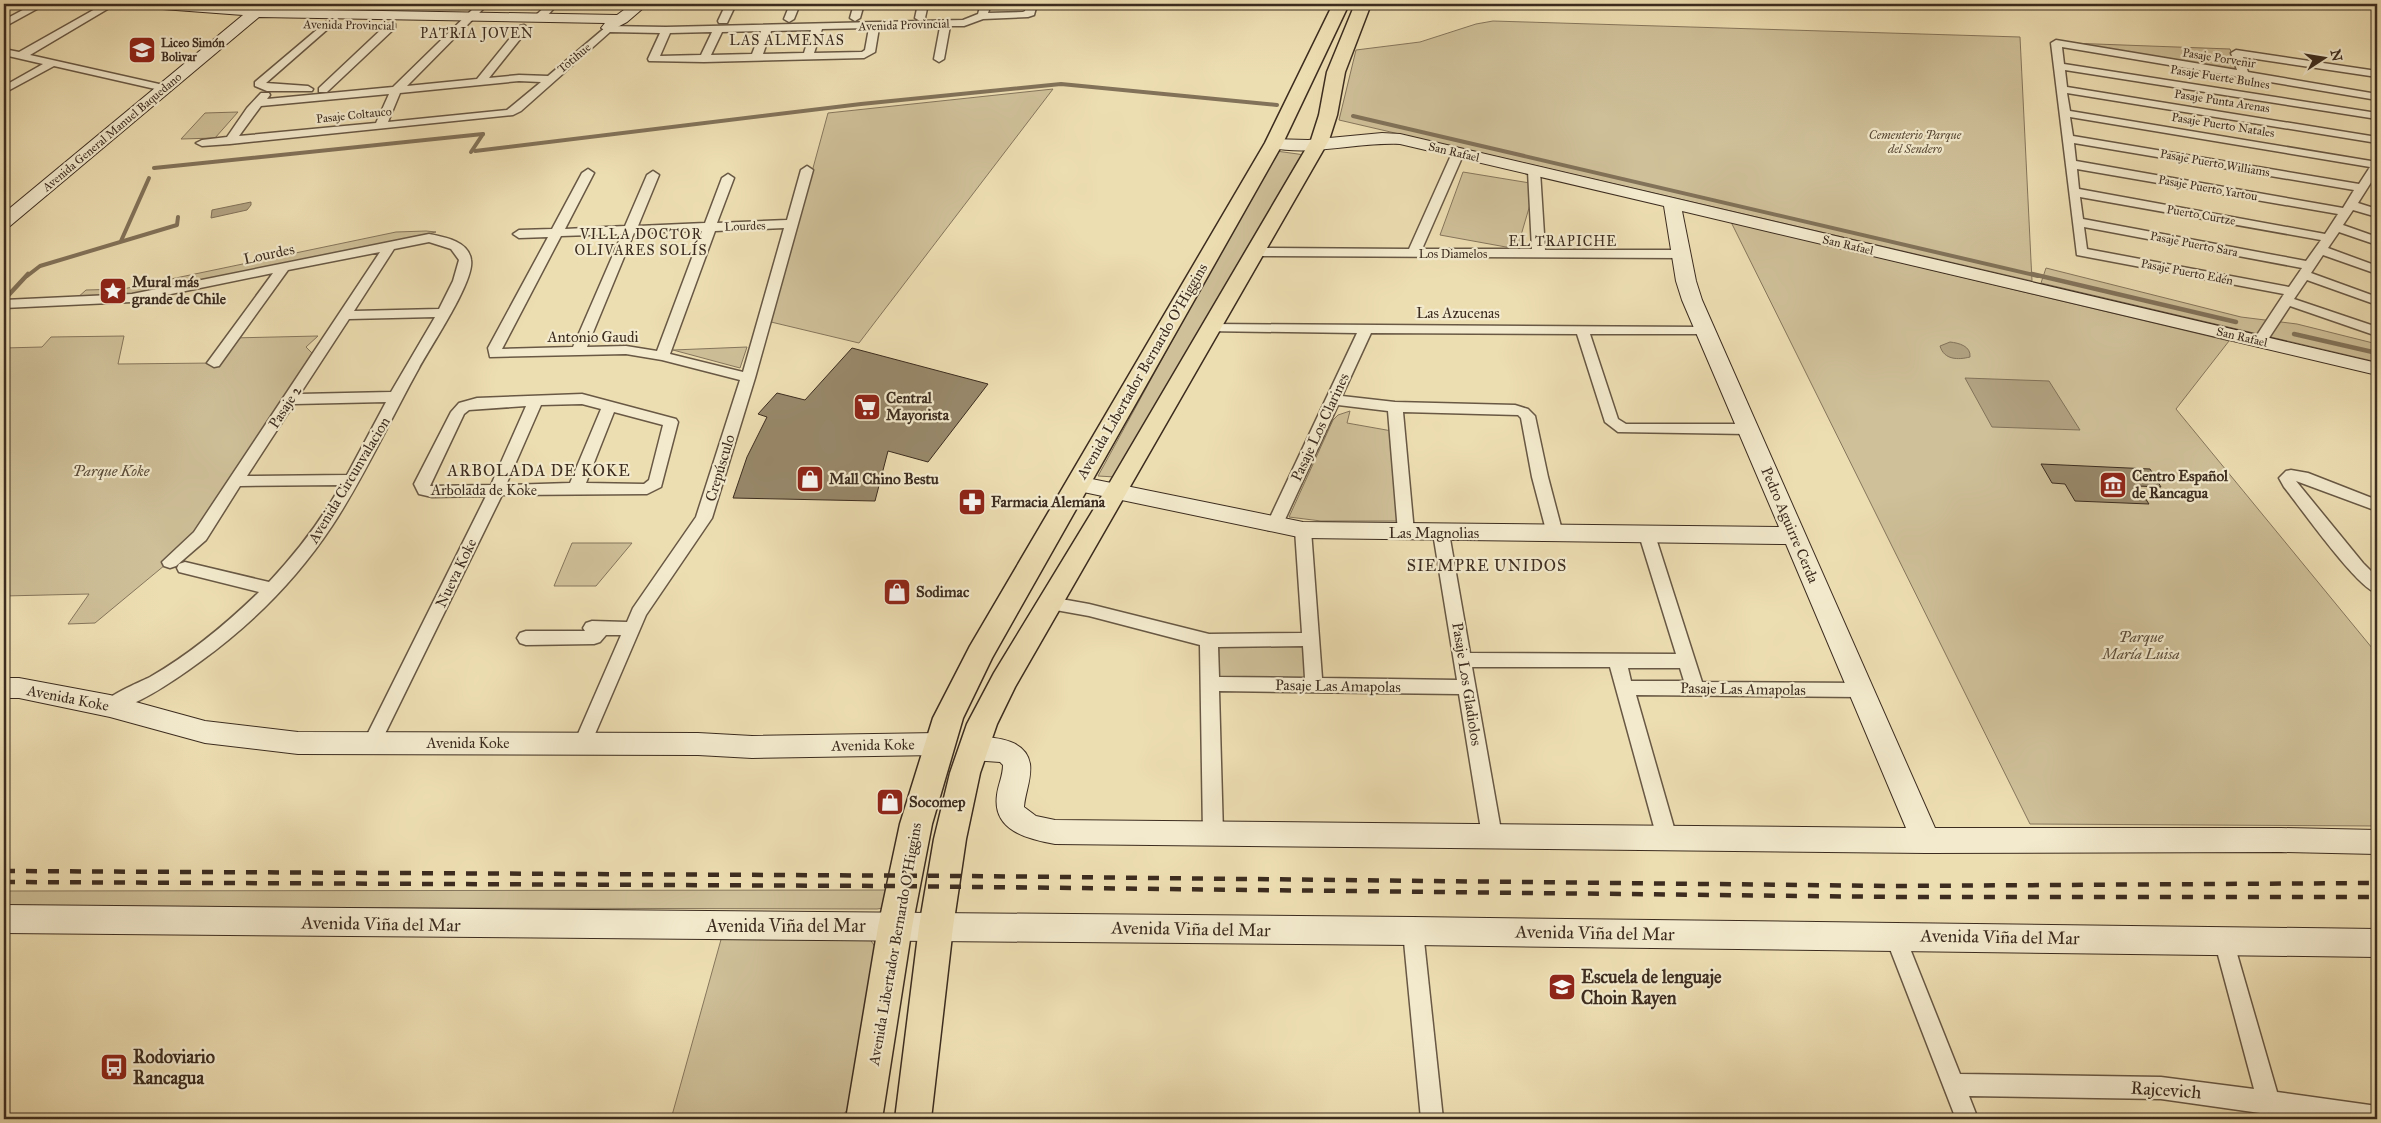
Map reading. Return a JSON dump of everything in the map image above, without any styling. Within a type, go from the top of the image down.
[{"type":"main road","name":"Avenida Libertador Bernardo O'Higgins","points":[[864,1119],[895,927],[916,824],[938,744],[961,689],[1274,143],[1341,4]]},
{"type":"main road","points":[[912,1119],[936,927],[957,806],[972,749],[1000,687],[1116,493],[1326,128],[1342,52],[1363,4]]},
{"type":"street","points":[[4,24],[41,4]]},
{"type":"street","points":[[20,56],[111,4]]},
{"type":"street","name":"Avenida Provincial","points":[[149,4],[255,13],[326,25],[666,30],[789,19],[979,17]]},
{"type":"street","points":[[380,126],[396,90],[483,4]]},
{"type":"street","points":[[540,17],[553,4]]},
{"type":"street","name":"Totihue","points":[[509,113],[516,109],[607,29],[641,4]]},
{"type":"street","points":[[704,59],[731,4]]},
{"type":"street","points":[[789,19],[795,4]]},
{"type":"street","points":[[855,18],[859,4]]},
{"type":"street","points":[[920,18],[923,4]]},
{"type":"street","points":[[979,17],[986,4]]},
{"type":"street","points":[[979,17],[1031,8]]},
{"type":"street","name":"Avenida Provincial","points":[[255,13],[622,19],[767,28],[945,24],[964,23],[979,17]]},
{"type":"street","name":"Avenida General Manuel Baquedano","points":[[4,222],[255,13]]},
{"type":"street","points":[[939,59],[945,24]]},
{"type":"street","points":[[326,25],[260,84],[263,88],[371,92]]},
{"type":"street","points":[[323,90],[391,26]]},
{"type":"street","points":[[666,30],[652,57],[658,60],[864,56],[870,52],[874,26]]},
{"type":"street","points":[[482,80],[524,28]]},
{"type":"street","points":[[756,58],[767,28]]},
{"type":"street","points":[[808,57],[817,28]]},
{"type":"street","name":"Pasaje Porvenir","points":[[2059,66],[2056,43],[2377,97]]},
{"type":"street","points":[[4,52],[164,88]]},
{"type":"street","points":[[2244,74],[2236,53],[2377,74]]},
{"type":"street","points":[[4,90],[51,64]]},
{"type":"street","points":[[2059,66],[2078,222]]},
{"type":"street","name":"Pasaje Fuerte Bulnes","points":[[2059,66],[2377,116]]},
{"type":"street","points":[[408,78],[482,80]]},
{"type":"street","points":[[258,103],[482,80],[548,79]]},
{"type":"street","points":[[230,141],[251,110],[272,88]]},
{"type":"street","name":"Pasaje Punta Arenas","points":[[2062,89],[2377,140]]},
{"type":"street","name":"Pasaje Coltauco","points":[[202,143],[509,113]]},
{"type":"street","name":"Pasaje Puerto Natales","points":[[2064,113],[2377,165]]},
{"type":"street","name":"San Rafael","points":[[1274,143],[1317,144],[1392,138],[2377,369]]},
{"type":"street","name":"Pasaje Puerto Williams","points":[[2068,138],[2368,186]]},
{"type":"street","points":[[1414,253],[1458,153]]},
{"type":"street","name":"Pasaje Puerto Yartou","points":[[2071,164],[2348,208]]},
{"type":"street","points":[[2260,341],[2348,208],[2368,186],[2377,165]]},
{"type":"street","name":"Crepúsculo","points":[[583,743],[643,605],[704,518],[748,378],[807,170]]},
{"type":"street","points":[[1534,171],[1539,254]]},
{"type":"street","points":[[556,233],[588,173]]},
{"type":"street","points":[[578,352],[653,175]]},
{"type":"street","points":[[662,356],[728,178]]},
{"type":"street","name":"Puerto Curtze","points":[[2074,192],[2377,241]]},
{"type":"street","name":"Pedro Aguirre Cerda","points":[[1672,203],[1688,289],[1926,841]]},
{"type":"street","points":[[2348,208],[2377,213]]},
{"type":"street","name":"Pasaje Puerto Edén","points":[[2078,222],[2081,252],[2290,297],[2377,332]]},
{"type":"street","name":"Pasaje Puerto Sara","points":[[2078,222],[2307,270],[2377,301]]},
{"type":"street","name":"Lourdes","points":[[519,234],[791,224]]},
{"type":"street","name":"Antonio Gaudi","points":[[556,233],[495,348],[495,354],[626,350],[662,356],[748,378]]},
{"type":"street","name":"Avenida Circunvalacion","points":[[110,706],[143,691],[239,621],[272,589],[305,552],[352,480],[443,313],[465,268],[465,260],[461,252],[451,243],[429,238],[391,244]]},
{"type":"street","name":"Lourdes","points":[[4,304],[101,302],[132,298],[391,244]]},
{"type":"street","name":"Pasaje 2","points":[[272,589],[177,565],[200,536],[391,244]]},
{"type":"street","points":[[2320,250],[2377,270]]},
{"type":"street","name":"Los Diamelos","points":[[1255,252],[1681,254]]},
{"type":"street","points":[[214,362],[277,279],[283,267]]},
{"type":"street","points":[[344,315],[443,313]]},
{"type":"street","name":"Las Azucenas","points":[[1210,328],[1706,331]]},
{"type":"street","name":"Pasaje Los Clarines","points":[[1274,526],[1366,329]]},
{"type":"street","points":[[1582,330],[1612,422],[1617,426],[1623,428],[1748,429]]},
{"type":"street","points":[[290,399],[397,397]]},
{"type":"street","name":"Arbolada de Koke","points":[[582,399],[671,422],[656,483],[647,489],[576,488],[432,492],[424,490],[422,484],[458,412],[464,406],[476,403],[536,400],[582,399]]},
{"type":"street","name":"Nueva Koke","points":[[372,743],[496,490],[536,400]]},
{"type":"street","points":[[1333,400],[1395,407],[1515,410],[1523,412],[1528,416],[1538,468],[1555,534]]},
{"type":"street","points":[[576,488],[609,406]]},
{"type":"street","points":[[1395,407],[1406,532]]},
{"type":"street","points":[[2377,506],[2299,476],[2288,476],[2288,483],[2357,567],[2377,586]]},
{"type":"street","points":[[236,481],[352,480]]},
{"type":"street","name":"Las Magnolias","points":[[1077,484],[1274,526],[1303,530],[1795,536]]},
{"type":"street","points":[[1303,530],[1314,685]]},
{"type":"street","name":"Pasaje Los Gladiolos","points":[[1441,533],[1492,836]]},
{"type":"street","points":[[1647,535],[1695,688]]},
{"type":"street","points":[[1050,603],[1089,610],[1209,642],[1311,640]]},
{"type":"street","points":[[568,627],[632,629]]},
{"type":"street","points":[[526,638],[594,637],[602,628]]},
{"type":"street","points":[[1209,642],[1213,834]]},
{"type":"street","name":"Pasaje Las Amapolas","points":[[1462,660],[1686,661]]},
{"type":"street","points":[[1617,661],[1666,838]]},
{"type":"street","name":"Pasaje Las Amapolas","points":[[1210,684],[1467,687]]},
{"type":"street","name":"Avenida Koke","points":[[4,688],[19,688],[110,706],[205,732],[298,743],[698,744],[752,747],[938,744]]},
{"type":"street","name":"Pasaje Las Amapolas","points":[[1625,688],[1861,690]]},
{"type":"street","points":[[972,749],[1000,750],[1015,758],[1016,766],[1010,808],[1018,822],[1027,827],[1045,831],[1068,833],[1926,841],[2280,840],[2377,842]]},
{"type":"street","name":"Avenida Viña del Mar","points":[[4,920],[1413,931],[2377,943]]},
{"type":"street","points":[[1413,931],[1432,1119]]},
{"type":"street","points":[[1895,936],[1967,1119]]},
{"type":"street","points":[[2224,940],[2271,1110]]},
{"type":"street","name":"Rajcevich","points":[[1954,1085],[2162,1088],[2271,1110],[2377,1117]]},
{"type":"green space","name":"Cementerio Parque del Sendero","points":[[1493,21],[2020,37],[2032,281],[1339,120],[1356,50],[1420,42],[1476,24]]},
{"type":"green space","points":[[2069,43],[2230,49],[2238,71]]},
{"type":"green space","points":[[1053,89],[859,343],[771,322],[828,113]]},
{"type":"green space","points":[[238,112],[215,138],[181,139],[205,113]]},
{"type":"green space","points":[[1276,151],[1305,155],[1115,477],[1098,476]]},
{"type":"green space","points":[[1463,172],[1536,184],[1517,249],[1440,235]]},
{"type":"green space","name":"Parque María Luisa","points":[[1731,222],[2229,341],[2176,409],[2377,654],[2377,826],[2030,824]]},
{"type":"green space","points":[[396,232],[436,232],[130,296],[76,299],[86,290],[123,289]]},
{"type":"green space","points":[[2046,268],[2241,317],[2297,324],[2377,344],[2377,362],[2041,283]]},
{"type":"green space","name":"Parque Koke","points":[[124,336],[118,364],[214,363],[232,338],[318,336],[306,347],[317,358],[200,536],[95,623],[68,624],[89,594],[4,596],[4,348],[42,347],[51,337]]},
{"type":"green space","points":[[747,347],[740,368],[673,350]]},
{"type":"green space","points":[[1350,411],[1347,423],[1392,431],[1398,521],[1321,521],[1289,517],[1333,420],[1338,415]]},
{"type":"green space","points":[[572,543],[632,543],[596,586],[554,586]]},
{"type":"green space","points":[[1306,644],[1308,679],[1219,678],[1219,646]]},
{"type":"green space","points":[[897,890],[884,908],[877,909],[4,907],[4,891]]},
{"type":"green space","points":[[867,935],[876,948],[848,1109],[842,1116],[835,1119],[671,1119],[722,936]]},
{"type":"shaded area","points":[[251,202],[247,210],[211,218],[212,210]]},
{"type":"shaded area","points":[[1950,342],[1961,344],[1969,350],[1970,357],[1956,359],[1945,354],[1940,346]]},
{"type":"shaded area","points":[[1965,378],[2049,381],[2080,430],[1992,427]]},
{"type":"building","points":[[852,348],[988,384],[928,462],[888,451],[875,501],[733,498],[747,457],[767,417],[758,414],[777,393],[805,400]]},
{"type":"building","name":"Centro Español de Rancagua","points":[[2041,464],[2150,469],[2161,487],[2137,486],[2149,504],[2075,501],[2065,484],[2052,483]]},
{"type":"waterway","points":[[475,151],[861,104],[1061,84],[1277,105]]},
{"type":"waterway","points":[[1353,116],[2038,276]]},
{"type":"waterway","points":[[154,168],[483,134],[471,152]]},
{"type":"waterway","points":[[121,241],[149,178]]},
{"type":"waterway","points":[[27,276],[40,266],[177,225],[178,217]]},
{"type":"waterway","points":[[4,300],[28,274]]},
{"type":"waterway","points":[[2032,274],[2236,322]]},
{"type":"waterway","points":[[2294,334],[2377,353]]},
{"type":"railway","points":[[4,871],[970,876],[1894,886],[2377,883]]},
{"type":"railway","points":[[4,882],[890,886],[1898,897],[2377,897]]},
{"type":"place","name":"Liceo Simón Bolivar","points":[[142,50]]},
{"type":"place","name":"Mural más grande de Chile","points":[[113,291]]},
{"type":"place","name":"Central Mayorista","points":[[867,407]]},
{"type":"place","name":"Mall Chino Bestu","points":[[810,479]]},
{"type":"place","name":"Centro Español de Rancagua","points":[[2113,485]]},
{"type":"place","name":"Farmacia Alemana","points":[[972,502]]},
{"type":"place","name":"Sodimac","points":[[897,592]]},
{"type":"place","name":"Socomep","points":[[890,802]]},
{"type":"place","name":"Escuela de lenguaje Choin Rayen","points":[[1562,987]]},
{"type":"place","name":"Rodoviario Rancagua","points":[[114,1067]]},
{"type":"district","name":"PATRIA JOVEN","points":[[477,33]]},
{"type":"district","name":"LAS ALMENAS","points":[[787,40]]},
{"type":"district","name":"EL TRAPICHE","points":[[1563,241]]},
{"type":"district","name":"VILLA DOCTOR OLIVARES SOLÍS","points":[[641,242]]},
{"type":"district","name":"ARBOLADA DE KOKE","points":[[539,470]]},
{"type":"district","name":"SIEMPRE UNIDOS","points":[[1487,565]]}]
